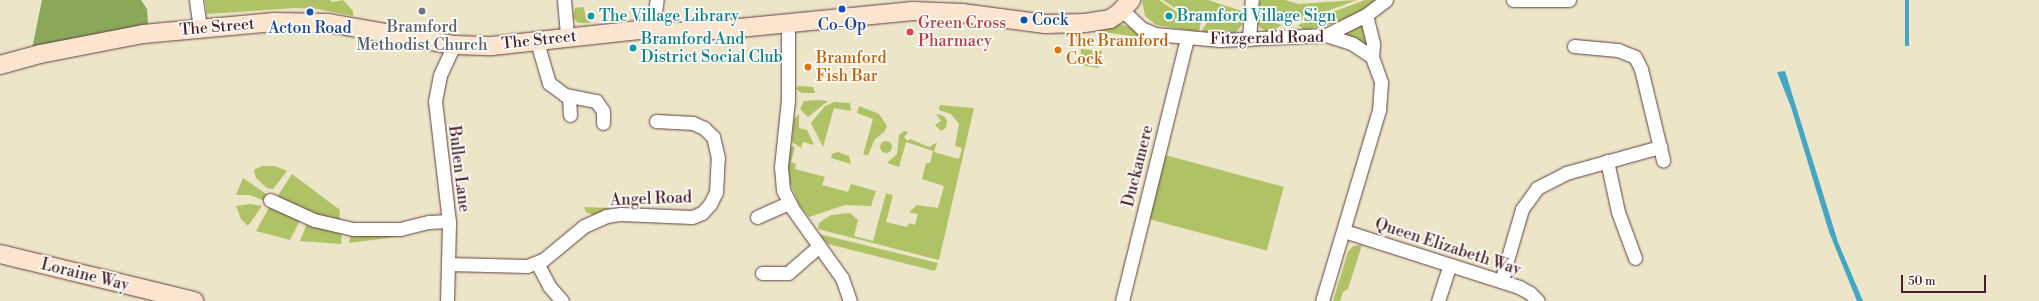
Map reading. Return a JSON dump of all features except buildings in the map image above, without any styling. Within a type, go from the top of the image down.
[{"type":"main road","name":"Fitzgerald Road","points":[[963,6],[1060,24],[1104,21],[1126,5]]},
{"type":"main road","name":"The Street","points":[[0,65],[115,39],[200,28],[301,21],[329,23],[454,45],[492,46],[537,42],[567,37],[652,30],[729,29],[963,6]]},
{"type":"main road","name":"Loraine Way","points":[[0,254],[194,301]]},
{"type":"street","points":[[196,0],[200,28]]},
{"type":"street","points":[[564,0],[567,37]]},
{"type":"street","points":[[652,30],[657,0]]},
{"type":"street","points":[[1248,39],[1252,0]]},
{"type":"street","points":[[1326,35],[1366,15],[1386,0]]},
{"type":"street","points":[[1513,0],[1569,0]]},
{"type":"street","name":"Fitzgerald Road","points":[[1126,5],[1148,32],[1187,38],[1248,39],[1326,35],[1353,44],[1372,57]]},
{"type":"street","points":[[1322,301],[1344,231],[1382,95],[1380,74],[1372,57],[1373,44],[1366,15]]},
{"type":"street","points":[[788,22],[788,100],[781,167],[783,190],[789,203],[842,278],[850,301]]},
{"type":"street","name":"Duckamere","points":[[1122,301],[1187,38]]},
{"type":"street","points":[[537,42],[546,78],[552,86],[569,96],[596,101],[602,111],[603,123]]},
{"type":"street","name":"Bullen Lane","points":[[447,301],[448,221],[435,106],[439,79],[454,45]]},
{"type":"street","points":[[1501,281],[1520,213],[1531,194],[1543,183],[1558,176],[1607,161],[1662,154],[1641,69],[1635,57],[1618,50],[1574,46]]},
{"type":"street","points":[[569,96],[570,114]]},
{"type":"street","name":"Angel Road","points":[[538,263],[584,226],[606,216],[621,214],[692,217],[706,209],[716,192],[718,158],[713,137],[704,128],[693,123],[656,121]]},
{"type":"street","points":[[1607,161],[1618,212],[1635,258]]},
{"type":"street","points":[[270,200],[314,220],[354,229],[400,229],[429,222],[448,221]]},
{"type":"street","points":[[757,217],[789,203]]},
{"type":"street","name":"Queen Elizabeth Way","points":[[1344,231],[1526,290],[1538,301]]},
{"type":"street","points":[[762,273],[788,273],[819,246]]},
{"type":"street","points":[[448,264],[521,266],[538,263],[549,286],[562,301]]},
{"type":"street","points":[[1438,301],[1450,265]]},
{"type":"green space","points":[[42,0],[141,0],[147,9],[148,23],[145,27],[32,49]]},
{"type":"green space","points":[[205,0],[330,0],[332,2],[343,0],[353,11],[353,16],[317,9],[295,8],[207,14]]},
{"type":"green space","points":[[1142,0],[1159,0],[1183,16],[1202,17],[1199,32],[1156,25],[1145,16]]},
{"type":"green space","points":[[1163,0],[1208,0],[1242,11],[1242,15],[1184,14]]},
{"type":"green space","points":[[1260,0],[1285,0],[1298,4],[1357,0],[1297,22],[1257,16]]},
{"type":"green space","points":[[1365,0],[1378,0],[1363,12],[1336,23],[1304,30],[1298,25]]},
{"type":"green space","points":[[584,7],[585,14],[589,18],[590,23],[578,23],[573,17],[575,8]]},
{"type":"green space","points":[[1210,17],[1245,18],[1242,25],[1235,33],[1200,34]]},
{"type":"green space","points":[[1255,19],[1282,25],[1275,29],[1275,32],[1268,32],[1259,27]]},
{"type":"green space","points":[[1120,24],[1130,27],[1140,34],[1139,37],[1089,30]]},
{"type":"green space","points":[[1360,24],[1364,24],[1366,45],[1342,34]]},
{"type":"green space","points":[[1081,49],[1102,51],[1098,68],[1080,65]]},
{"type":"green space","points":[[798,86],[813,87],[815,93],[802,93],[796,89]]},
{"type":"green space","points":[[804,101],[828,101],[808,117],[800,109]]},
{"type":"green space","points":[[834,102],[850,103],[851,111],[834,108],[823,147],[811,123],[825,106]]},
{"type":"green space","points":[[940,105],[974,108],[939,260],[818,229],[819,223],[831,215],[850,213],[858,220],[854,236],[873,241],[886,193],[893,195],[886,222],[907,227],[909,223],[915,225],[918,214],[909,212],[917,205],[938,208],[944,186],[922,179],[926,163],[930,163],[933,151],[906,142],[899,167],[887,163],[897,154],[899,135],[904,131],[908,132],[904,137],[908,141],[910,139],[929,147],[937,142],[934,152],[959,159],[962,148],[955,146],[959,124],[951,114],[939,110]]},
{"type":"green space","points":[[859,106],[879,114],[887,126],[884,132],[875,139],[868,155],[863,155],[873,119],[857,113]]},
{"type":"green space","points":[[799,114],[799,128],[807,130],[814,145],[803,142],[801,148],[792,142],[794,119]]},
{"type":"green space","points":[[936,114],[944,116],[947,121],[946,128],[941,131],[935,125],[941,121]]},
{"type":"green space","points":[[888,141],[891,142],[891,152],[884,153],[881,152],[880,145],[881,142]]},
{"type":"green space","points":[[791,146],[795,147],[791,162],[796,164],[795,169],[825,177],[822,185],[848,192],[851,184],[876,191],[871,206],[845,205],[809,217],[800,206],[790,183],[787,161]]},
{"type":"green space","points":[[838,152],[849,156],[851,164],[831,158],[832,154]]},
{"type":"green space","points":[[1165,155],[1284,187],[1267,251],[1148,219]]},
{"type":"green space","points":[[262,166],[275,166],[287,171],[273,189],[267,188],[256,178],[254,170]]},
{"type":"green space","points":[[292,174],[340,210],[339,224],[277,197]]},
{"type":"green space","points":[[243,178],[269,196],[265,201],[250,195],[236,195]]},
{"type":"green space","points":[[250,204],[262,206],[248,226],[241,219],[236,206]]},
{"type":"green space","points":[[270,206],[301,218],[290,240],[256,231]]},
{"type":"green space","points":[[584,207],[609,208],[609,211],[593,215],[586,212]]},
{"type":"green space","points":[[308,221],[342,231],[341,244],[300,241]]},
{"type":"green space","points":[[351,232],[395,233],[396,237],[349,243]]},
{"type":"green space","points":[[819,234],[938,263],[935,271],[828,244]]},
{"type":"green space","points":[[1362,245],[1348,289],[1343,292],[1340,301],[1333,301],[1348,252],[1353,246]]},
{"type":"water","points":[[1905,0],[1909,0],[1909,46],[1905,46]]},
{"type":"water","points":[[1785,71],[1838,242],[1863,301],[1857,301],[1829,232],[1791,107],[1777,72]]},
{"type":"place","name":"Co-Op","points":[[842,9]]},
{"type":"place","name":"Bramford Methodist Church","points":[[422,11]]},
{"type":"place","name":"Acton Road","points":[[310,12]]},
{"type":"place","name":"The Village Library","points":[[591,16]]},
{"type":"place","name":"Bramford Village Sign","points":[[1169,16]]},
{"type":"place","name":"Cock","points":[[1024,20]]},
{"type":"place","name":"Green Cross Pharmacy","points":[[910,32]]},
{"type":"place","name":"Bramford And District Social Club","points":[[633,48]]},
{"type":"place","name":"The Bramford Cock","points":[[1058,50]]},
{"type":"place","name":"Bramford Fish Bar","points":[[808,67]]}]
